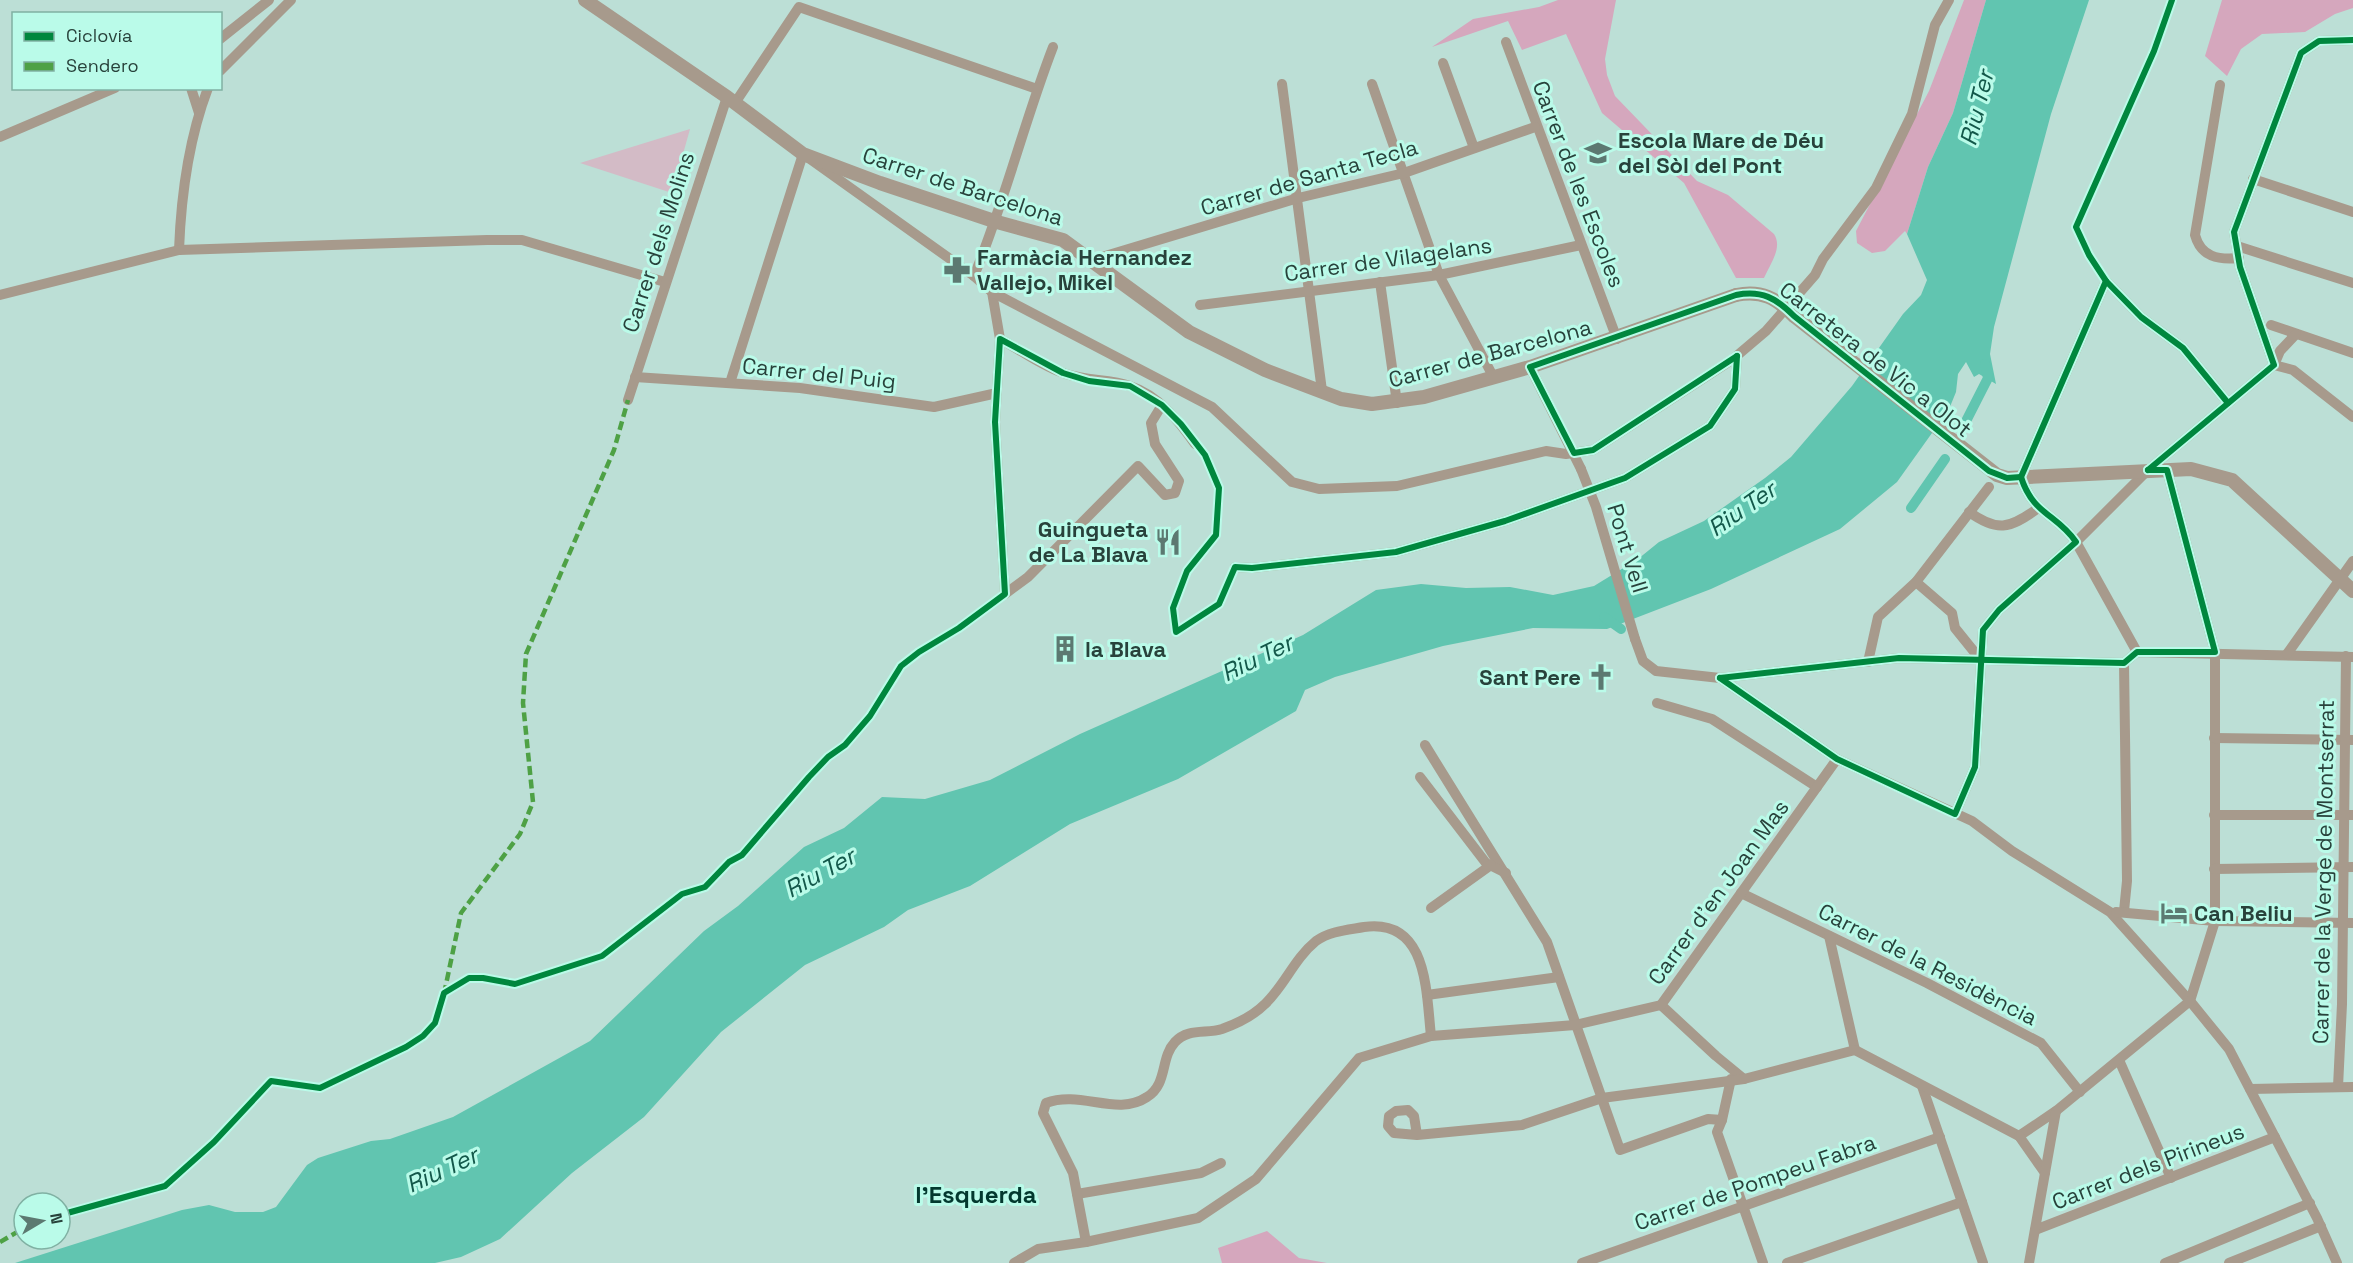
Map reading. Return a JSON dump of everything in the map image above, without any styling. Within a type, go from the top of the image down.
[{"type":"street","points":[[222,37],[269,0]]},
{"type":"street","points":[[222,69],[291,0]]},
{"type":"street","name":"Carrer de Barcelona","points":[[585,0],[731,100],[803,154],[880,183],[997,222],[1064,240],[1188,332],[1265,370],[1341,399],[1372,404],[1397,403],[1494,378],[1617,339],[1736,295]]},
{"type":"street","points":[[730,383],[803,154],[974,276],[992,292],[1212,407],[1292,482],[1310,487],[1355,489],[1397,486],[1546,452],[1574,453],[1593,450],[1737,356],[1767,331],[1815,275],[1823,259],[1876,188],[1912,114],[1935,25],[1948,0]]},
{"type":"street","points":[[798,3],[1037,90]]},
{"type":"street","name":"Carrer dels Molins","points":[[628,400],[664,282],[731,100],[798,3]]},
{"type":"street","points":[[2274,365],[2239,258],[2234,231],[2301,54],[2319,41],[2353,40]]},
{"type":"street","name":"Carrer de les Escoles","points":[[1506,42],[1535,127],[1617,339]]},
{"type":"street","points":[[974,276],[997,222],[1037,90],[1053,47]]},
{"type":"street","points":[[1443,63],[1474,148]]},
{"type":"street","points":[[1282,84],[1322,391]]},
{"type":"street","points":[[1372,84],[1439,275],[1494,378]]},
{"type":"street","points":[[2220,85],[2195,235],[2198,244],[2206,254],[2221,260],[2239,258]]},
{"type":"street","points":[[0,137],[110,90]]},
{"type":"street","points":[[192,90],[199,113]]},
{"type":"street","points":[[179,250],[180,217],[199,113],[207,90]]},
{"type":"street","name":"Carrer de Santa Tecla","points":[[1092,260],[1298,198],[1404,172],[1535,127]]},
{"type":"street","points":[[2253,179],[2353,212]]},
{"type":"street","points":[[0,295],[179,250],[522,240],[664,282]]},
{"type":"street","name":"Carrer de Vilagelans","points":[[1200,305],[1439,275],[1581,245]]},
{"type":"street","points":[[2236,246],[2353,283]]},
{"type":"street","points":[[2137,652],[2076,542],[2069,532],[2037,509],[2025,491],[2021,477],[2106,280],[2141,317],[2183,348],[2228,403]]},
{"type":"street","points":[[1380,282],[1397,403]]},
{"type":"street","points":[[992,292],[1000,339],[995,422],[1005,594],[1028,577],[1138,466],[1165,495],[1175,493],[1179,481],[1155,444],[1151,423],[1162,405]]},
{"type":"street","name":"Carretera de Vic a Olot","points":[[1736,295],[1749,292],[1774,297],[1794,316],[1989,471],[2007,478],[2021,477]]},
{"type":"street","points":[[2271,325],[2353,353]]},
{"type":"street","points":[[1955,814],[1976,767],[1983,630],[1999,610],[2076,542],[2148,470],[2274,365],[2280,351],[2296,334]]},
{"type":"street","points":[[1000,339],[1063,373],[1089,381],[1130,386],[1162,405],[1181,424],[1194,444]]},
{"type":"street","points":[[1235,567],[1252,568],[1396,552],[1505,521],[1625,478],[1710,426],[1735,389],[1737,356]]},
{"type":"street","points":[[2274,365],[2293,370],[2353,417]]},
{"type":"street","name":"Pont Vell","points":[[1530,367],[1574,453],[1596,507],[1643,661],[1656,671],[1720,678],[1911,658],[2124,663]]},
{"type":"street","name":"Carrer del Puig","points":[[635,376],[800,387],[934,407],[997,393]]},
{"type":"street","points":[[2021,477],[2191,469],[2232,480],[2353,591]]},
{"type":"street","points":[[2019,1136],[2056,1111],[2190,1001],[2215,921],[2215,652],[2167,470]]},
{"type":"street","points":[[1868,662],[1878,617],[1916,582],[1989,487]]},
{"type":"street","points":[[1969,512],[1988,525],[2003,526],[2017,522],[2037,509]]},
{"type":"street","points":[[2287,654],[2353,561]]},
{"type":"street","points":[[1916,582],[1952,613],[1955,628],[1980,659]]},
{"type":"street","points":[[2124,911],[2127,881],[2124,663],[2137,652],[2350,656]]},
{"type":"street","name":"Carrer de la Verge de Montserrat","points":[[2338,1088],[2348,1004],[2350,656]]},
{"type":"street","points":[[1720,678],[1837,759],[1972,821],[2012,851],[2110,912],[2190,1001],[2229,1049],[2310,1203],[2337,1263]]},
{"type":"street","points":[[1657,703],[1712,719],[1816,787]]},
{"type":"street","points":[[2214,738],[2349,740]]},
{"type":"street","points":[[1425,745],[1547,942],[1620,1150],[1708,1119],[1722,1120]]},
{"type":"street","name":"Carrer d'en Joan Mas","points":[[1014,1263],[1038,1249],[1086,1242],[1198,1218],[1256,1179],[1359,1058],[1431,1036],[1575,1025],[1661,1005],[1837,759]]},
{"type":"street","points":[[1420,777],[1486,863],[1506,873]]},
{"type":"street","points":[[2214,815],[2348,815]]},
{"type":"street","points":[[1431,908],[1491,865]]},
{"type":"street","points":[[2214,869],[2348,867]]},
{"type":"street","name":"Carrer de la Residència","points":[[1741,893],[2041,1043],[2080,1092]]},
{"type":"street","points":[[2110,912],[2124,911],[2215,921],[2347,922]]},
{"type":"street","points":[[1086,1242],[1073,1173],[1043,1113],[1046,1103],[1070,1097],[1124,1106],[1140,1102],[1150,1096],[1159,1085],[1168,1052],[1176,1041],[1199,1031],[1220,1030],[1265,1005],[1299,957],[1318,940],[1334,932],[1379,925],[1396,931],[1412,942],[1419,959],[1427,994],[1431,1036]]},
{"type":"street","points":[[1829,936],[1855,1050]]},
{"type":"street","points":[[1427,994],[1559,977]]},
{"type":"street","points":[[1661,1005],[1716,1056],[1744,1078]]},
{"type":"street","points":[[1417,1135],[1521,1125],[1602,1098],[1744,1078],[1855,1050],[2019,1136],[2045,1173]]},
{"type":"street","points":[[2119,1060],[2171,1178]]},
{"type":"street","points":[[1731,1079],[1717,1132],[1763,1263]]},
{"type":"street","points":[[1922,1086],[1983,1263]]},
{"type":"street","points":[[2250,1089],[2353,1087]]},
{"type":"street","points":[[2029,1263],[2056,1111]]},
{"type":"street","name":"Carrer de Pompeu Fabra","points":[[1582,1263],[1940,1137]]},
{"type":"street","name":"Carrer dels Pirineus","points":[[2035,1230],[2275,1137]]},
{"type":"street","points":[[1077,1194],[1201,1173],[1221,1163]]},
{"type":"street","points":[[1787,1263],[1962,1202]]},
{"type":"street","points":[[2165,1263],[2310,1203]]},
{"type":"street","points":[[2229,1263],[2321,1226]]},
{"type":"shaded area","points":[[1558,0],[1616,0],[1605,59],[1607,75],[1615,96],[1697,181],[1728,195],[1774,234],[1776,250],[1764,278],[1736,278],[1684,183],[1602,113],[1566,34],[1522,50],[1508,21],[1432,47],[1473,19],[1539,7]]},
{"type":"shaded area","points":[[1964,0],[1986,0],[1953,113],[1928,167],[1907,234],[1905,231],[1885,251],[1872,253],[1857,243],[1856,231],[1929,91]]},
{"type":"shaded area","points":[[2222,0],[2353,0],[2353,8],[2335,14],[2305,32],[2262,34],[2241,49],[2227,76],[2205,56]]},
{"type":"shaded area","points":[[690,129],[672,193],[580,163]]},
{"type":"shaded area","points":[[1267,1231],[1299,1258],[1327,1263],[1222,1263],[1218,1248]]},
{"type":"water","name":"Riu Ter","points":[[1986,0],[2089,0],[2051,114],[1994,327],[1990,354],[1996,384],[1979,374],[1974,377],[1966,362],[1958,374],[1956,392],[1945,419],[1932,433],[1897,482],[1840,529],[1711,589],[1607,629],[1533,628],[1443,646],[1335,677],[1305,690],[1296,711],[1178,779],[1070,824],[970,886],[908,910],[884,927],[805,965],[721,1032],[644,1117],[572,1173],[500,1239],[461,1257],[435,1263],[15,1263],[53,1251],[72,1251],[72,1245],[182,1210],[209,1205],[235,1212],[263,1212],[276,1207],[307,1165],[318,1158],[371,1141],[390,1139],[453,1117],[590,1041],[704,931],[738,906],[804,847],[844,828],[882,797],[925,799],[990,780],[1080,734],[1303,635],[1376,590],[1421,584],[1466,588],[1510,587],[1553,595],[1594,586],[1638,559],[1659,542],[1704,521],[1791,457],[1852,386],[1903,314],[1921,295],[1927,280],[1907,234],[1928,167],[1953,113]]},
{"type":"waterway","points":[[1962,429],[1988,378],[1985,364]]},
{"type":"waterway","points":[[1911,508],[1945,459]]},
{"type":"waterway","points":[[1604,617],[1621,629]]},
{"type":"marked path","points":[[444,994],[461,913],[520,834],[533,802],[523,703],[526,654],[614,450],[628,400]]},
{"type":"marked path","points":[[0,1242],[12,1235]]},
{"type":"cycle path","points":[[2172,0],[2154,51],[2076,227],[2089,255],[2106,281],[2141,317],[2183,348],[2228,403]]},
{"type":"cycle path","points":[[2148,470],[2274,365],[2240,267],[2234,232],[2301,53],[2319,41],[2353,40]]},
{"type":"cycle path","points":[[2021,477],[2106,281]]},
{"type":"cycle path","points":[[1737,356],[1593,450],[1574,453],[1530,367],[1736,295],[1761,295],[1781,304],[1989,471],[2007,478],[2021,477]]},
{"type":"cycle path","points":[[72,1212],[165,1186],[214,1142],[271,1081],[320,1088],[406,1047],[423,1036],[435,1023],[444,993],[469,978],[483,978],[515,984],[602,956],[682,894],[705,887],[729,862],[742,855],[809,777],[828,757],[845,745],[870,716],[901,666],[1005,594],[995,422],[1000,339],[1063,373],[1089,381],[1130,386],[1162,405],[1181,424],[1205,455],[1219,488],[1216,535],[1187,571],[1173,608],[1176,632],[1219,604],[1235,567],[1252,568],[1396,552],[1505,521],[1625,478],[1710,426],[1735,389],[1737,356]]},
{"type":"cycle path","points":[[1720,678],[1899,658],[2124,663],[2137,652],[2215,652],[2167,470],[2148,470]]},
{"type":"cycle path","points":[[1720,678],[1837,759],[1955,814],[1975,767],[1983,630],[1999,610],[2076,542],[2032,499],[2021,477]]},
{"type":"place","name":"Escola Mare de Déu del Sòl del Pont","points":[[1598,153]]},
{"type":"place","name":"Farmàcia Hernandez Vallejo, Mikel","points":[[957,270]]},
{"type":"place","name":"Guingueta de La Blava","points":[[1168,542]]},
{"type":"place","name":"la Blava","points":[[1065,649]]},
{"type":"place","name":"Sant Pere","points":[[1601,677]]},
{"type":"place","name":"Can Beliu","points":[[2174,913]]},
{"type":"district","name":"l'Esquerda","points":[[976,1195]]}]
